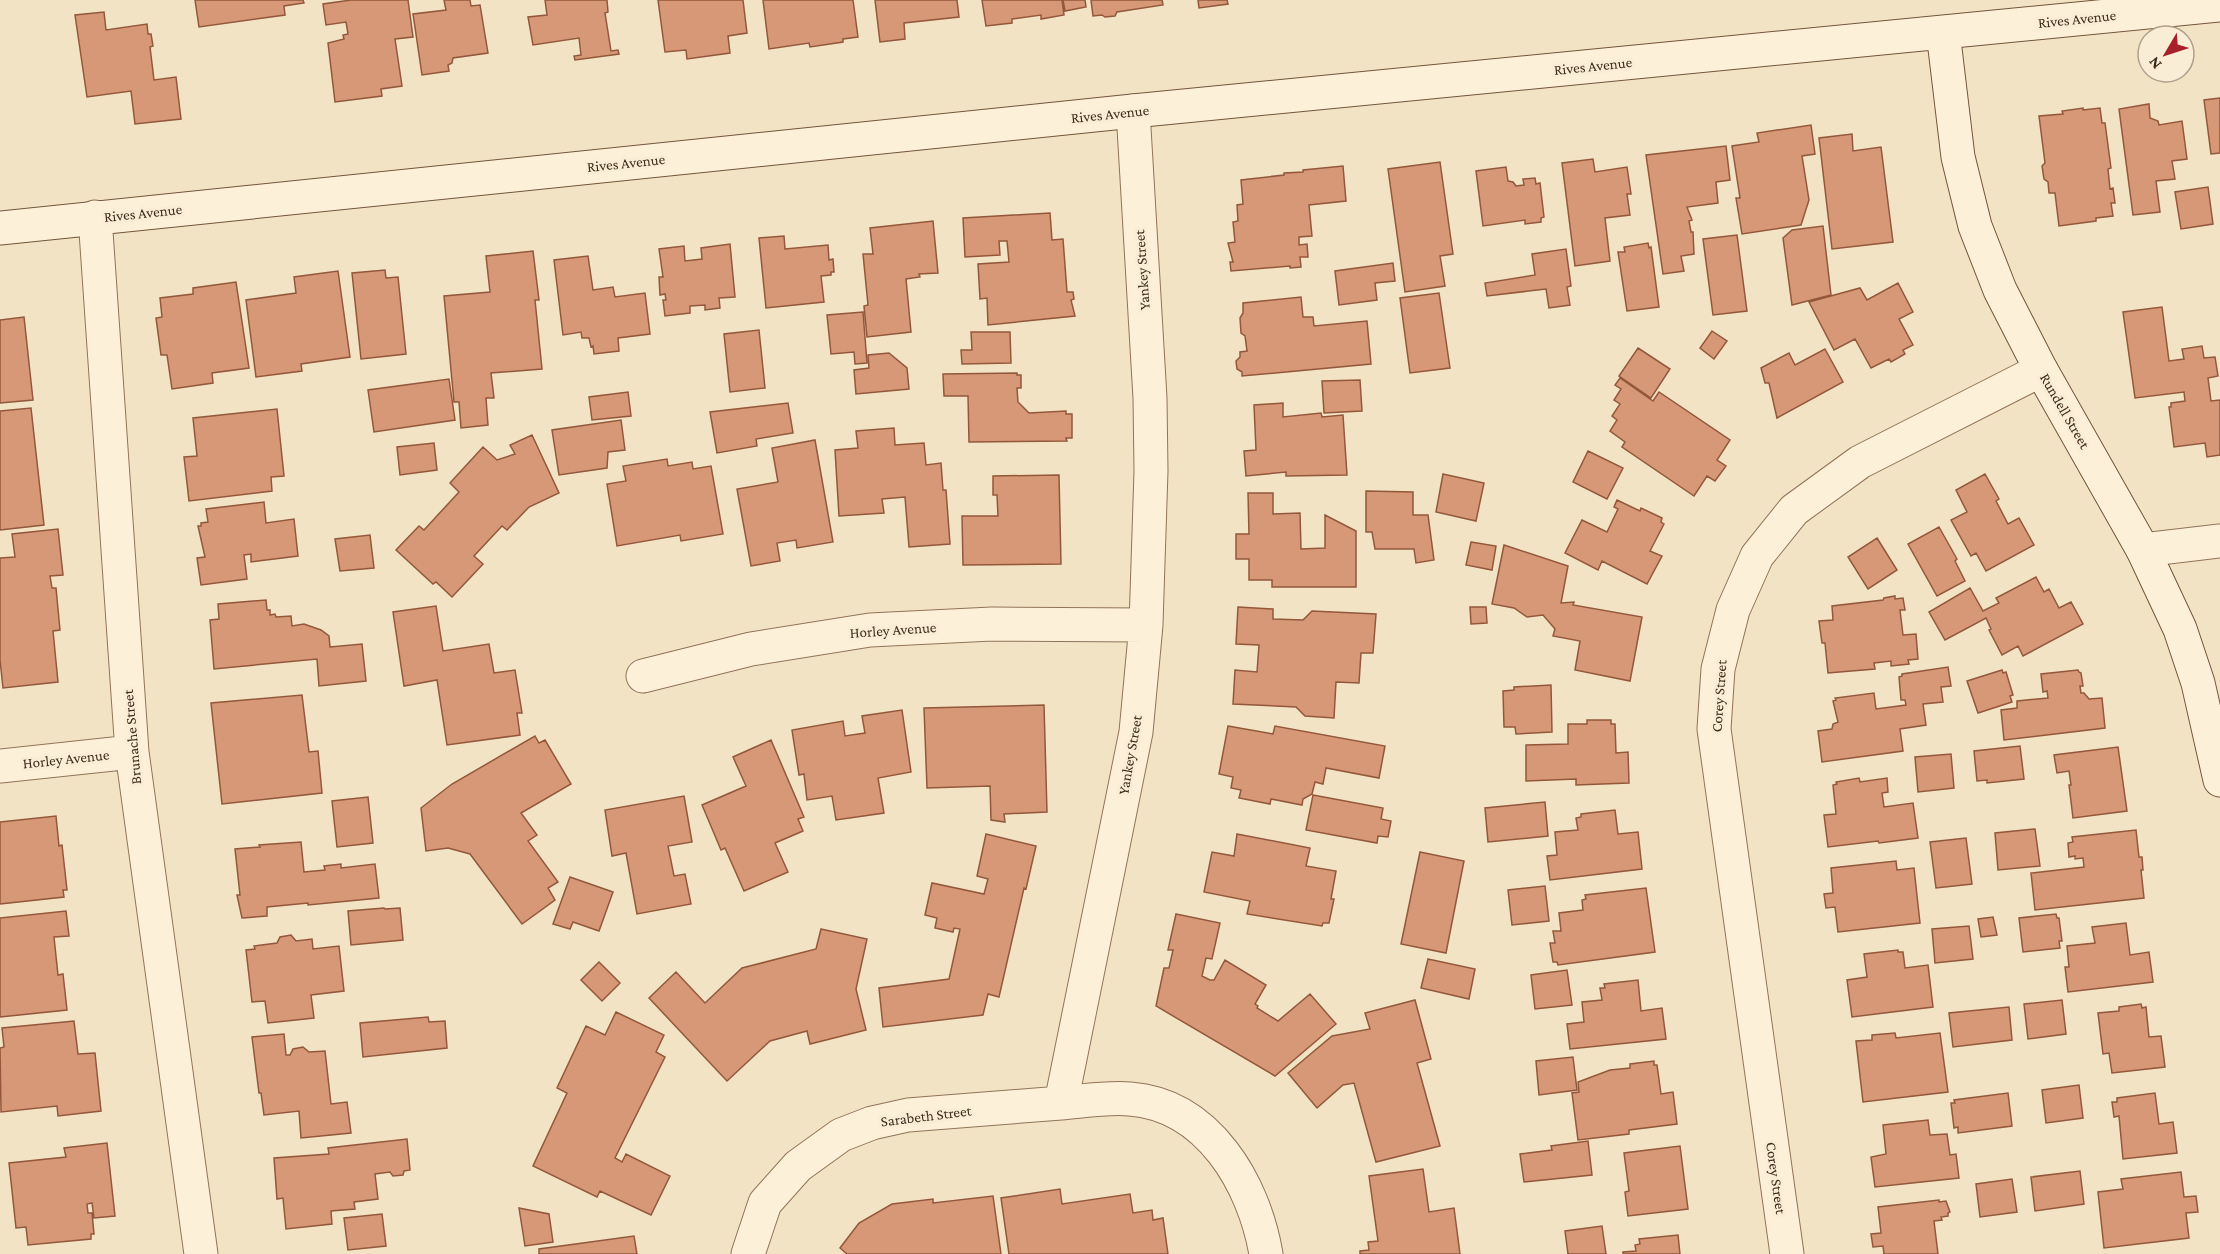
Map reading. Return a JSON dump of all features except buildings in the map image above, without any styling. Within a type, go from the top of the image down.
[{"type":"street","name":"Rives Avenue","points":[[0,228],[1133,111],[2220,5]]},
{"type":"street","name":"Rundell Street","points":[[1943,32],[1958,157],[1976,226],[2000,290],[2041,370],[2143,550],[2180,629],[2198,683],[2220,780]]},
{"type":"street","name":"Yankey Street","points":[[1061,1103],[1136,732],[1146,625],[1151,471],[1150,398],[1133,111]]},
{"type":"street","name":"Brunache Street","points":[[95,217],[132,752],[201,1254]]},
{"type":"street","name":"Corey Street","points":[[1787,1254],[1714,729],[1718,669],[1732,610],[1757,556],[1794,510],[1860,462],[2041,370]]},
{"type":"street","points":[[2143,550],[2220,542]]},
{"type":"street","name":"Horley Avenue","points":[[643,676],[751,649],[870,630],[992,624],[1146,625]]},
{"type":"street","name":"Horley Avenue","points":[[0,766],[132,752]]},
{"type":"street","points":[[1061,1103],[1130,1099],[1157,1104],[1207,1133],[1228,1157],[1240,1176],[1260,1225],[1266,1254]]},
{"type":"street","name":"Sarabeth Street","points":[[748,1254],[765,1203],[798,1166],[841,1135],[872,1123],[908,1115],[1061,1103]]}]
